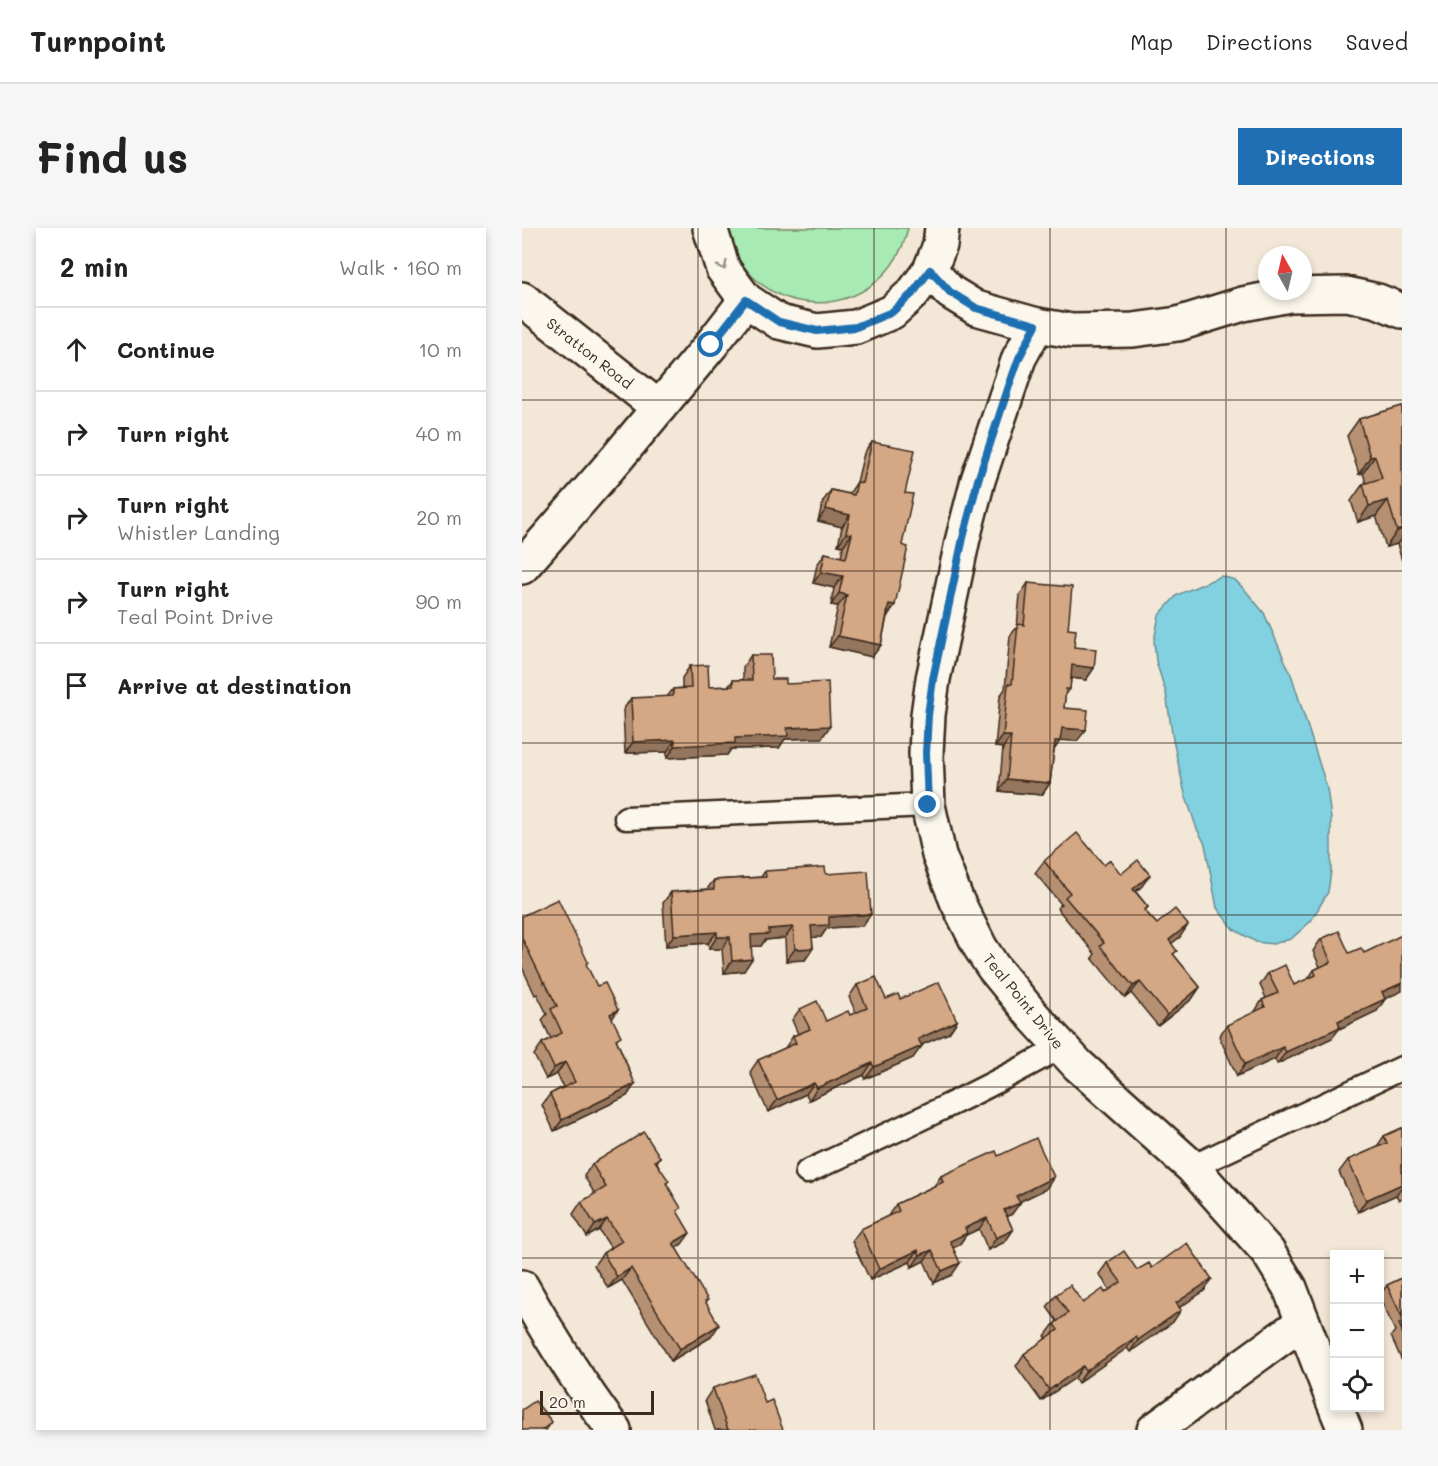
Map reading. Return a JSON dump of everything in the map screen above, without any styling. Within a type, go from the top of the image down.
[{"type":"street","points":[[711,228],[723,269],[746,300],[779,322],[817,331],[856,327],[892,312],[913,293],[930,270],[940,245],[942,228]]},
{"type":"street","points":[[930,270],[950,292],[976,308],[1036,325],[1072,331],[1133,330],[1178,324],[1243,304],[1289,295],[1347,294],[1378,301],[1402,311]]},
{"type":"street","name":"Stratton Road","points":[[522,299],[658,407]]},
{"type":"street","points":[[522,567],[711,345],[746,300]]},
{"type":"street","name":"Teal Point Drive","points":[[1036,325],[1019,358],[978,480],[963,538],[933,679],[926,753],[928,805],[939,855],[957,901],[980,947],[993,967],[1034,1017],[1061,1047],[1121,1104],[1192,1167],[1268,1252],[1290,1288],[1330,1390]]},
{"type":"street","points":[[522,1287],[563,1359],[614,1430]]},
{"type":"street","points":[[1154,1430],[1303,1322]]},
{"type":"street","points":[[1338,1412],[1345,1430]]},
{"type":"lane","points":[[626,818],[928,805]]},
{"type":"lane","points":[[807,1172],[1013,1074],[1061,1047]]},
{"type":"lane","points":[[1192,1167],[1402,1068]]},
{"type":"green space","points":[[727,228],[908,228],[896,258],[877,281],[853,295],[826,302],[799,301],[772,291],[749,273],[732,246]]},
{"type":"water","points":[[1221,576],[1235,580],[1264,613],[1292,677],[1327,788],[1331,819],[1331,871],[1328,892],[1311,921],[1291,939],[1273,944],[1256,942],[1233,929],[1217,908],[1205,844],[1197,829],[1185,794],[1173,740],[1166,693],[1156,661],[1154,641],[1159,615],[1177,595]]},
{"type":"building","points":[[1402,406],[1402,529],[1397,531],[1388,500],[1369,506],[1363,484],[1382,478],[1375,456],[1370,457],[1359,419]]},
{"type":"building","points":[[872,442],[915,450],[905,493],[913,494],[902,545],[908,547],[895,605],[889,604],[881,645],[838,636],[847,595],[839,593],[843,576],[821,572],[825,553],[846,558],[852,534],[846,533],[850,515],[826,509],[831,490],[854,495],[857,482],[862,483]]},
{"type":"building","points":[[1028,583],[1072,587],[1068,629],[1076,630],[1074,647],[1096,649],[1094,668],[1072,665],[1070,689],[1066,689],[1064,708],[1088,710],[1086,730],[1062,728],[1060,741],[1055,741],[1050,783],[1007,779],[1011,736],[1003,736],[1008,684],[1012,684],[1018,624],[1024,625]]},
{"type":"building","points":[[751,655],[771,655],[772,679],[786,679],[786,684],[828,682],[830,726],[787,728],[788,736],[735,738],[735,743],[675,746],[675,740],[633,742],[631,698],[673,696],[673,689],[691,688],[690,666],[708,665],[709,687],[733,686],[733,680],[752,680]]},
{"type":"building","points":[[1077,833],[1104,865],[1110,860],[1121,874],[1138,860],[1150,875],[1133,889],[1148,907],[1144,910],[1157,924],[1175,909],[1188,925],[1169,940],[1177,951],[1173,954],[1200,987],[1167,1015],[1140,982],[1133,986],[1100,946],[1104,943],[1065,897],[1070,893],[1044,861]]},
{"type":"building","points":[[825,867],[826,874],[868,871],[871,914],[829,917],[829,925],[811,926],[813,948],[795,949],[793,927],[769,929],[769,934],[751,935],[752,959],[732,961],[730,937],[717,937],[717,932],[674,935],[671,892],[714,889],[714,880],[766,877],[765,871]]},
{"type":"building","points":[[558,899],[597,986],[605,983],[618,1010],[610,1014],[621,1036],[616,1039],[635,1084],[562,1120],[550,1094],[575,1082],[565,1062],[554,1068],[542,1043],[562,1033],[551,1009],[557,1006],[522,938],[522,916]]},
{"type":"building","points":[[1339,931],[1349,953],[1361,948],[1364,953],[1402,935],[1402,983],[1382,992],[1385,999],[1338,1021],[1340,1027],[1286,1052],[1283,1047],[1245,1064],[1227,1025],[1265,1007],[1262,1000],[1278,993],[1268,973],[1285,965],[1294,985],[1316,975],[1314,970],[1331,962],[1321,939]]},
{"type":"building","points":[[876,977],[886,999],[898,994],[900,999],[939,982],[957,1021],[918,1039],[922,1046],[874,1067],[872,1063],[817,1088],[814,1083],[777,1100],[758,1060],[796,1043],[793,1036],[810,1029],[800,1009],[817,1001],[826,1021],[848,1011],[850,1015],[867,1008],[857,985]]},
{"type":"building","points":[[1402,1128],[1402,1184],[1366,1200],[1348,1160],[1387,1143],[1384,1136]]},
{"type":"building","points":[[644,1132],[660,1157],[655,1161],[669,1181],[666,1183],[681,1208],[677,1211],[690,1233],[673,1243],[708,1300],[705,1301],[719,1325],[680,1349],[631,1268],[617,1277],[603,1253],[622,1241],[607,1219],[595,1225],[581,1202],[606,1187],[592,1164]]},
{"type":"building","points":[[1036,1138],[1054,1177],[1016,1196],[1020,1203],[1004,1210],[1013,1230],[996,1238],[987,1218],[965,1228],[967,1233],[950,1241],[960,1263],[942,1271],[932,1250],[920,1255],[918,1250],[879,1269],[861,1229],[899,1211],[896,1204],[943,1182],[941,1176],[996,1151],[998,1156]]},
{"type":"building","points":[[1187,1243],[1212,1279],[1176,1303],[1181,1310],[1138,1340],[1136,1337],[1086,1371],[1083,1366],[1049,1390],[1024,1354],[1058,1330],[1054,1324],[1068,1313],[1056,1295],[1070,1285],[1083,1303],[1103,1289],[1105,1293],[1121,1282],[1107,1263],[1124,1251],[1137,1270],[1149,1263],[1152,1268]]},
{"type":"building","points":[[1402,1278],[1402,1317],[1387,1285]]},
{"type":"building","points":[[755,1374],[765,1403],[772,1400],[783,1430],[728,1430],[713,1388]]},
{"type":"building","points":[[535,1401],[552,1422],[542,1430],[522,1430],[522,1410]]},
{"type":"route","points":[[711,345],[746,300],[779,322],[817,331],[856,327],[892,312],[913,293],[930,270],[950,292],[976,308],[1036,325],[1019,358],[1009,386],[978,480],[963,538],[933,679],[928,715],[926,753],[928,805]]}]
